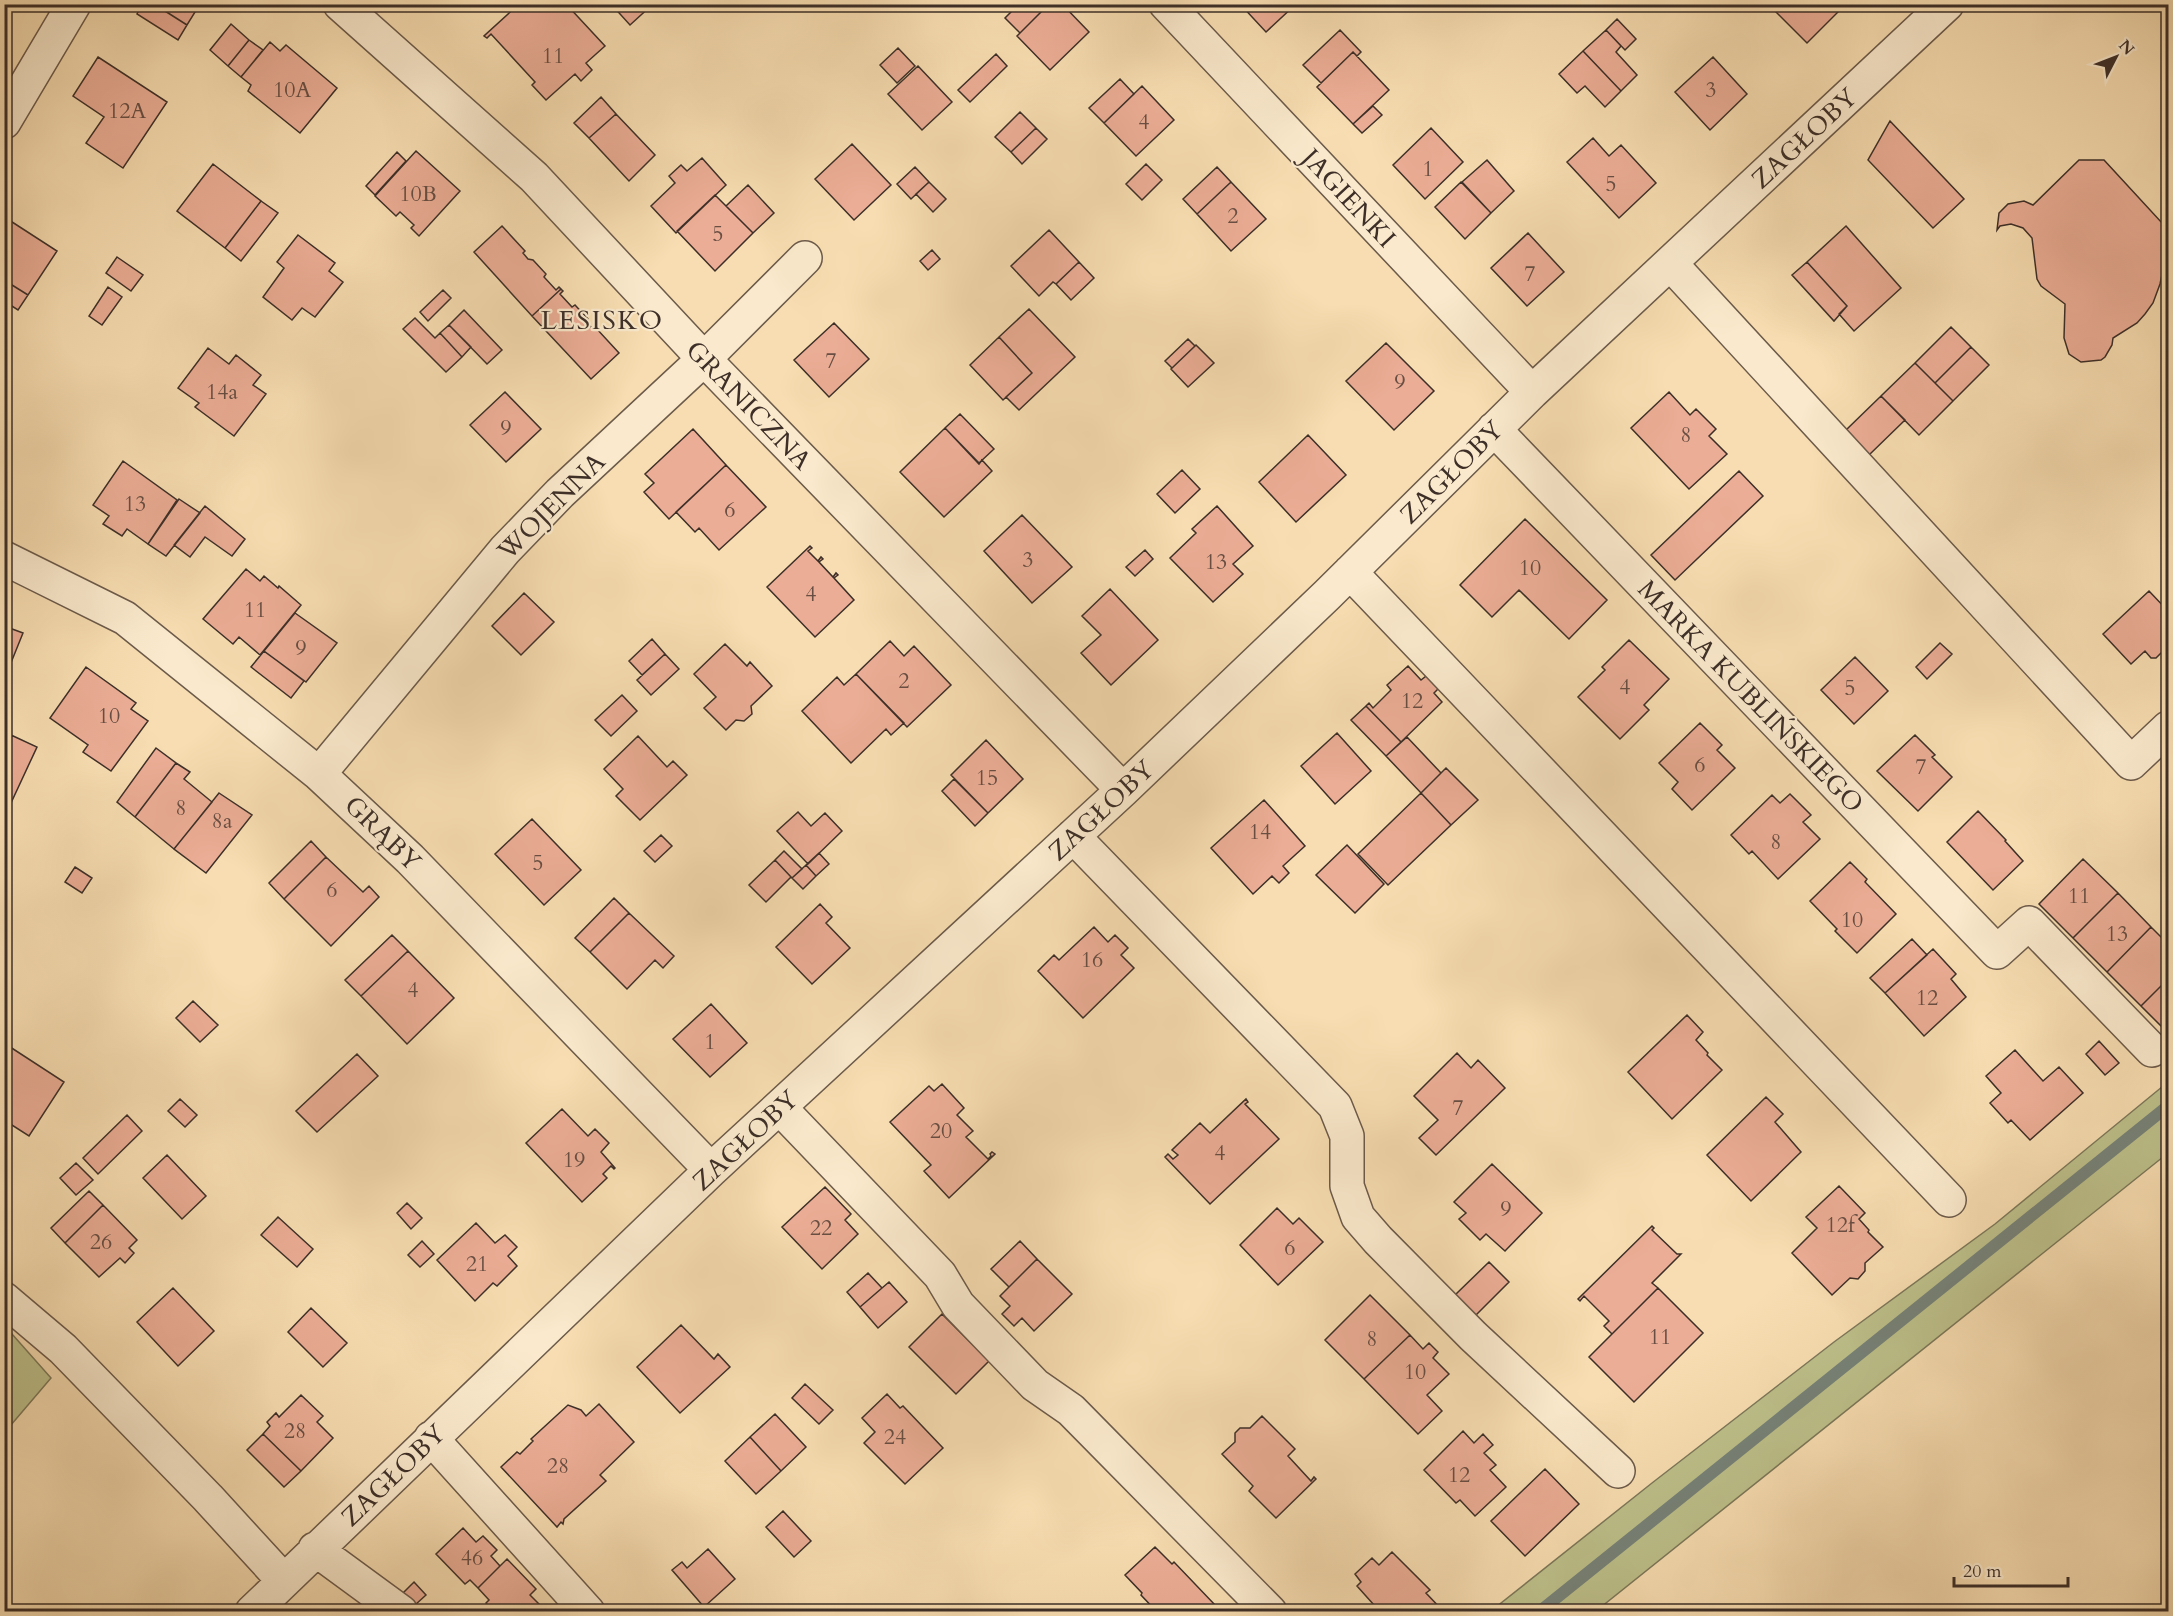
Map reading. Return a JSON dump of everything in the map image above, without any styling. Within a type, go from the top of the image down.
[{"type":"street","points":[[4,122],[74,4]]},
{"type":"street","name":"GRANICZNA","points":[[340,4],[534,177],[704,359],[1123,790]]},
{"type":"street","name":"JAGIENKI","points":[[1166,4],[1532,392]]},
{"type":"street","name":"ZAGŁOBY","points":[[252,1611],[711,1170],[1123,790],[1350,572],[1532,392],[1670,263],[1933,9]]},
{"type":"street","name":"WOJENNA","points":[[319,774],[505,550],[560,493],[704,359],[805,258]]},
{"type":"street","points":[[1670,263],[2131,763],[2169,728]]},
{"type":"street","name":"MARKA KUBLIŃSKIEGO","points":[[1494,429],[1997,952],[2030,923],[2152,1050]]},
{"type":"street","name":"GRĄBY","points":[[4,558],[125,618],[319,774],[410,859],[711,1170]]},
{"type":"street","points":[[1350,572],[1949,1200]]},
{"type":"street","points":[[1073,836],[1335,1106],[1347,1136],[1347,1186],[1358,1217],[1473,1336],[1617,1471]]},
{"type":"street","points":[[780,1108],[940,1275],[957,1305],[1035,1385],[1071,1410],[1270,1611]]},
{"type":"street","points":[[4,1299],[63,1349],[208,1498],[284,1581]]},
{"type":"street","points":[[431,1438],[588,1611]]},
{"type":"street","points":[[315,1549],[401,1611]]},
{"type":"green space","points":[[2168,1082],[2168,1153],[1596,1611],[1491,1611],[1834,1342],[1995,1224]]},
{"type":"green space","points":[[4,1325],[51,1378],[5,1432],[4,1432]]},
{"type":"building","points":[[142,4],[154,4],[187,25],[178,40],[137,14]]},
{"type":"building","points":[[154,4],[200,4],[187,25]]},
{"type":"building","points":[[519,4],[540,4],[544,8],[547,4],[566,4],[605,46],[586,63],[592,70],[581,81],[575,74],[546,100],[532,85],[535,82],[491,34],[487,38],[484,36]]},
{"type":"building","points":[[611,4],[653,4],[630,25]]},
{"type":"building","points":[[1019,4],[1049,4],[1020,33],[1005,18]]},
{"type":"building","points":[[1049,4],[1062,4],[1089,32],[1050,70],[1017,36]]},
{"type":"building","points":[[1240,4],[1296,4],[1266,32]]},
{"type":"building","points":[[1772,4],[1839,4],[1842,8],[1807,43],[1770,6]]},
{"type":"building","points":[[1617,19],[1636,39],[1625,50],[1606,30]]},
{"type":"building","points":[[231,24],[249,40],[228,66],[210,50]]},
{"type":"building","points":[[1340,30],[1361,52],[1357,56],[1353,52],[1321,83],[1303,65]]},
{"type":"building","points":[[1606,30],[1621,46],[1616,52],[1637,75],[1621,91],[1583,51]]},
{"type":"building","points":[[249,40],[263,50],[241,77],[228,66]]},
{"type":"building","points":[[270,42],[280,51],[286,45],[337,88],[300,133],[248,91],[251,85],[241,77]]},
{"type":"building","points":[[898,48],[915,66],[897,83],[880,65]]},
{"type":"building","points":[[1583,51],[1621,91],[1605,107],[1585,86],[1577,93],[1559,74]]},
{"type":"building","points":[[1353,52],[1389,90],[1353,124],[1317,87]]},
{"type":"building","points":[[996,54],[1007,66],[970,102],[958,90]]},
{"type":"building","points":[[98,57],[167,102],[123,168],[86,143],[104,117],[73,96]]},
{"type":"building","points":[[1713,57],[1747,94],[1710,130],[1675,92]]},
{"type":"building","points":[[918,66],[952,102],[922,130],[888,94]]},
{"type":"building","points":[[1120,79],[1134,94],[1104,123],[1089,108]]},
{"type":"building","points":[[1142,86],[1174,120],[1136,156],[1104,123]]},
{"type":"building","points":[[601,97],[616,114],[589,138],[574,123]]},
{"type":"building","points":[[1373,106],[1382,115],[1362,133],[1353,124]]},
{"type":"building","points":[[1020,112],[1036,128],[1011,152],[995,137]]},
{"type":"building","points":[[616,114],[655,155],[629,181],[589,138]]},
{"type":"building","points":[[1890,121],[1964,199],[1933,228],[1868,160]]},
{"type":"building","points":[[1036,128],[1047,139],[1022,164],[1011,152]]},
{"type":"building","points":[[1431,128],[1463,162],[1425,199],[1393,165]]},
{"type":"building","points":[[1593,138],[1609,156],[1621,145],[1656,183],[1619,218],[1567,162]]},
{"type":"building","points":[[852,144],[891,185],[854,220],[815,179]]},
{"type":"building","points":[[416,151],[460,191],[419,236],[411,228],[414,225],[400,212],[396,216],[375,196]]},
{"type":"building","points":[[397,152],[406,161],[375,195],[366,186]]},
{"type":"building","points":[[702,158],[726,185],[676,233],[651,206],[675,183],[669,176],[681,165],[687,171]]},
{"type":"building","points":[[1487,160],[1514,191],[1491,213],[1462,182]]},
{"type":"building","points":[[2079,160],[2104,160],[2163,224],[2166,243],[2160,284],[2153,303],[2137,323],[2113,338],[2105,357],[2101,360],[2081,362],[2069,354],[2064,338],[2065,304],[2041,286],[2037,279],[2032,238],[2023,228],[2011,224],[2000,226],[1997,230],[1999,213],[2008,204],[2024,201],[2033,205]]},
{"type":"building","points":[[213,164],[261,201],[225,248],[177,211]]},
{"type":"building","points":[[1146,164],[1162,180],[1142,200],[1126,184]]},
{"type":"building","points":[[915,167],[929,182],[911,199],[897,184]]},
{"type":"building","points":[[1217,167],[1231,182],[1197,214],[1183,199]]},
{"type":"building","points":[[929,182],[946,199],[933,212],[916,194]]},
{"type":"building","points":[[1231,182],[1266,219],[1231,251],[1197,214]]},
{"type":"building","points":[[1461,182],[1491,213],[1465,239],[1435,207]]},
{"type":"building","points":[[748,185],[774,213],[753,233],[726,206]]},
{"type":"building","points":[[715,195],[753,233],[715,271],[677,231]]},
{"type":"building","points":[[261,201],[278,213],[241,261],[225,248]]},
{"type":"building","points":[[9,220],[57,251],[28,295],[4,280],[4,227]]},
{"type":"building","points":[[502,226],[525,251],[523,253],[528,259],[533,260],[546,274],[544,277],[556,290],[559,287],[561,289],[532,316],[474,252]]},
{"type":"building","points":[[1846,226],[1901,288],[1854,331],[1839,314],[1847,306],[1807,262]]},
{"type":"building","points":[[1049,230],[1079,262],[1056,284],[1053,282],[1039,296],[1011,266]]},
{"type":"building","points":[[1528,233],[1564,272],[1527,306],[1491,268]]},
{"type":"building","points":[[298,235],[335,263],[329,271],[343,282],[315,317],[302,308],[292,320],[263,297],[284,268],[277,262]]},
{"type":"building","points":[[932,250],[940,259],[928,270],[920,261]]},
{"type":"building","points":[[117,257],[143,275],[131,291],[106,273]]},
{"type":"building","points":[[1079,262],[1094,278],[1071,300],[1056,284]]},
{"type":"building","points":[[1807,262],[1847,306],[1834,321],[1792,275]]},
{"type":"building","points":[[4,280],[28,295],[18,310],[4,301]]},
{"type":"building","points":[[108,287],[122,297],[102,325],[89,316]]},
{"type":"building","points":[[561,289],[563,291],[560,294],[572,307],[575,305],[588,319],[588,324],[594,330],[596,328],[619,353],[591,379],[532,316]]},
{"type":"building","points":[[443,290],[451,298],[428,321],[420,312]]},
{"type":"building","points":[[1029,309],[1075,357],[1019,410],[1006,397],[1032,373],[999,337]]},
{"type":"building","points":[[464,310],[502,350],[487,364],[449,325]]},
{"type":"building","points":[[415,318],[435,338],[440,333],[462,357],[446,372],[403,329]]},
{"type":"building","points":[[834,323],[869,359],[829,397],[794,360]]},
{"type":"building","points":[[449,325],[471,347],[462,357],[440,333]]},
{"type":"building","points":[[1951,327],[1971,347],[1935,383],[1915,363]]},
{"type":"building","points":[[999,337],[1032,373],[1003,400],[970,365]]},
{"type":"building","points":[[1188,339],[1195,346],[1172,368],[1165,361]]},
{"type":"building","points":[[1386,343],[1434,391],[1394,430],[1346,381]]},
{"type":"building","points":[[1196,345],[1214,363],[1188,387],[1171,369]]},
{"type":"building","points":[[1971,347],[1989,365],[1953,401],[1935,383]]},
{"type":"building","points":[[208,348],[229,364],[236,355],[261,375],[253,385],[266,394],[234,436],[195,407],[199,403],[178,388]]},
{"type":"building","points":[[1915,363],[1953,401],[1919,435],[1881,396]]},
{"type":"building","points":[[505,392],[541,429],[506,462],[470,425]]},
{"type":"building","points":[[1669,392],[1690,415],[1696,409],[1716,429],[1709,436],[1727,454],[1689,489],[1631,428]]},
{"type":"building","points":[[1881,396],[1905,420],[1869,455],[1845,431]]},
{"type":"building","points":[[960,414],[994,449],[979,463],[945,428]]},
{"type":"building","points":[[945,428],[979,464],[982,460],[992,471],[944,517],[900,472]]},
{"type":"building","points":[[693,429],[726,465],[669,519],[644,492],[654,483],[645,474]]},
{"type":"building","points":[[1308,435],[1346,475],[1296,522],[1259,482]]},
{"type":"building","points":[[123,461],[177,500],[148,544],[127,529],[122,536],[103,524],[109,516],[93,505]]},
{"type":"building","points":[[726,465],[766,507],[719,550],[699,528],[695,532],[676,512]]},
{"type":"building","points":[[1182,470],[1200,489],[1175,513],[1157,494]]},
{"type":"building","points":[[1739,471],[1763,496],[1675,580],[1651,555]]},
{"type":"building","points":[[179,499],[200,513],[166,556],[148,544]]},
{"type":"building","points":[[205,506],[245,539],[232,556],[205,537],[190,557],[174,545]]},
{"type":"building","points":[[1217,506],[1253,546],[1233,564],[1243,574],[1213,602],[1170,558],[1196,533],[1192,529]]},
{"type":"building","points":[[1022,515],[1072,567],[1032,603],[984,551]]},
{"type":"building","points":[[1525,519],[1607,600],[1569,639],[1519,590],[1492,617],[1460,585]]},
{"type":"building","points":[[810,546],[812,548],[808,551],[818,561],[821,557],[823,559],[819,562],[833,577],[836,573],[838,575],[834,578],[854,600],[815,637],[767,587]]},
{"type":"building","points":[[1145,550],[1153,559],[1135,576],[1126,567]]},
{"type":"building","points":[[246,569],[260,581],[264,576],[301,605],[260,655],[239,637],[233,644],[203,619]]},
{"type":"building","points":[[1110,589],[1158,640],[1111,685],[1081,653],[1101,635],[1082,616]]},
{"type":"building","points":[[2149,591],[2168,611],[2168,630],[2164,634],[2168,639],[2168,646],[2156,658],[2151,658],[2145,651],[2131,664],[2103,634]]},
{"type":"building","points":[[524,593],[554,622],[521,655],[492,626]]},
{"type":"building","points":[[295,613],[337,643],[306,682],[264,651]]},
{"type":"building","points":[[4,626],[23,633],[4,680]]},
{"type":"building","points":[[652,639],[665,654],[642,675],[629,661]]},
{"type":"building","points":[[1629,640],[1669,679],[1644,705],[1649,710],[1620,739],[1578,697],[1605,670],[1602,667]]},
{"type":"building","points":[[890,641],[904,656],[914,646],[951,685],[907,727],[856,674]]},
{"type":"building","points":[[1940,643],[1952,654],[1927,679],[1916,667]]},
{"type":"building","points":[[725,644],[747,666],[750,662],[772,686],[751,706],[752,714],[744,721],[736,720],[726,730],[704,708],[716,697],[694,674]]},
{"type":"building","points":[[264,651],[304,681],[291,698],[251,667]]},
{"type":"building","points":[[665,654],[679,669],[651,695],[637,680]]},
{"type":"building","points":[[1855,657],[1888,691],[1854,724],[1821,690]]},
{"type":"building","points":[[1408,666],[1421,680],[1430,673],[1441,686],[1434,693],[1442,702],[1401,742],[1366,706],[1369,703],[1373,708],[1391,690],[1387,685]]},
{"type":"building","points":[[86,667],[136,703],[131,709],[148,721],[111,771],[83,752],[88,745],[50,718]]},
{"type":"building","points":[[856,674],[904,723],[891,735],[886,729],[851,763],[802,711],[837,677],[844,685]]},
{"type":"building","points":[[622,695],[637,711],[611,736],[595,720]]},
{"type":"building","points":[[1366,706],[1401,742],[1386,756],[1351,720]]},
{"type":"building","points":[[1700,723],[1722,745],[1717,750],[1735,768],[1692,810],[1672,789],[1678,782],[1659,763]]},
{"type":"building","points":[[1337,733],[1371,771],[1335,804],[1301,766]]},
{"type":"building","points":[[11,735],[37,747],[4,818],[4,749]]},
{"type":"building","points":[[1915,735],[1952,777],[1918,811],[1877,771]]},
{"type":"building","points":[[638,736],[667,767],[673,761],[687,775],[640,820],[616,796],[623,789],[604,769]]},
{"type":"building","points":[[1407,737],[1441,773],[1421,793],[1386,756]]},
{"type":"building","points":[[986,740],[1023,779],[988,813],[951,775]]},
{"type":"building","points":[[156,748],[176,763],[135,817],[117,802]]},
{"type":"building","points":[[176,763],[190,772],[184,779],[212,802],[174,849],[135,817]]},
{"type":"building","points":[[1446,768],[1478,800],[1451,825],[1421,793]]},
{"type":"building","points":[[954,779],[988,813],[975,826],[942,791]]},
{"type":"building","points":[[219,793],[252,815],[206,873],[174,849]]},
{"type":"building","points":[[1421,793],[1451,825],[1388,885],[1358,854]]},
{"type":"building","points":[[1790,794],[1811,815],[1803,822],[1820,839],[1778,879],[1752,851],[1749,854],[1731,835],[1772,795],[1780,803]]},
{"type":"building","points":[[1264,800],[1305,846],[1283,866],[1289,873],[1279,883],[1272,876],[1253,894],[1211,848]]},
{"type":"building","points":[[1978,811],[2023,861],[1993,890],[1947,842]]},
{"type":"building","points":[[798,812],[811,826],[825,813],[842,831],[808,864],[777,831]]},
{"type":"building","points":[[532,819],[581,870],[544,905],[495,854]]},
{"type":"building","points":[[661,835],[672,846],[655,862],[644,851]]},
{"type":"building","points":[[311,841],[326,857],[284,899],[269,883]]},
{"type":"building","points":[[1347,845],[1384,884],[1355,913],[1316,875]]},
{"type":"building","points":[[784,851],[802,869],[792,878],[775,860]]},
{"type":"building","points":[[819,853],[829,864],[816,876],[806,865]]},
{"type":"building","points":[[326,857],[363,892],[369,886],[379,897],[331,946],[284,899]]},
{"type":"building","points":[[2083,859],[2118,893],[2073,938],[2039,904]]},
{"type":"building","points":[[775,860],[791,877],[766,902],[749,885]]},
{"type":"building","points":[[1850,862],[1867,879],[1865,882],[1896,914],[1857,953],[1810,901]]},
{"type":"building","points":[[806,865],[816,876],[803,889],[792,878]]},
{"type":"building","points":[[75,867],[92,878],[82,893],[65,882]]},
{"type":"building","points":[[2118,893],[2151,927],[2107,972],[2073,938]]},
{"type":"building","points":[[614,898],[629,913],[590,952],[575,938]]},
{"type":"building","points":[[820,904],[832,917],[826,923],[850,948],[812,984],[776,947]]},
{"type":"building","points":[[629,913],[674,956],[663,968],[655,960],[627,989],[590,952]]},
{"type":"building","points":[[1094,927],[1108,942],[1115,935],[1128,948],[1121,955],[1134,968],[1083,1018],[1038,971],[1054,955],[1059,960]]},
{"type":"building","points":[[2151,927],[2168,944],[2168,979],[2141,1006],[2107,972]]},
{"type":"building","points":[[392,935],[408,951],[361,996],[345,980]]},
{"type":"building","points":[[1912,939],[1927,955],[1885,993],[1870,978]]},
{"type":"building","points":[[1933,949],[1956,974],[1951,979],[1966,997],[1924,1036],[1885,993]]},
{"type":"building","points":[[408,951],[454,998],[407,1044],[361,996]]},
{"type":"building","points":[[2168,979],[2168,1033],[2141,1006]]},
{"type":"building","points":[[193,1001],[218,1025],[200,1042],[176,1018]]},
{"type":"building","points":[[711,1004],[747,1043],[710,1077],[673,1039]]},
{"type":"building","points":[[1687,1015],[1703,1032],[1696,1040],[1722,1070],[1672,1119],[1628,1072]]},
{"type":"building","points":[[2099,1041],[2119,1063],[2105,1075],[2086,1054]]},
{"type":"building","points":[[4,1043],[64,1082],[29,1136],[4,1120]]},
{"type":"building","points":[[2015,1050],[2043,1081],[2059,1067],[2083,1093],[2030,1140],[2011,1120],[2008,1123],[1990,1103],[2001,1093],[1986,1076]]},
{"type":"building","points":[[1457,1053],[1471,1068],[1478,1060],[1505,1088],[1436,1155],[1419,1138],[1438,1120],[1414,1096]]},
{"type":"building","points":[[357,1054],[378,1076],[317,1132],[296,1111]]},
{"type":"building","points":[[942,1084],[964,1108],[957,1115],[973,1131],[966,1137],[988,1159],[992,1152],[995,1154],[949,1198],[924,1171],[931,1165],[890,1122],[929,1086],[934,1091]]},
{"type":"building","points":[[1766,1097],[1783,1114],[1775,1122],[1801,1152],[1751,1201],[1707,1155]]},
{"type":"building","points":[[180,1099],[197,1115],[185,1127],[168,1111]]},
{"type":"building","points":[[1246,1099],[1248,1102],[1245,1104],[1279,1139],[1210,1204],[1165,1157],[1168,1154],[1173,1159],[1178,1155],[1172,1150],[1200,1123],[1210,1133]]},
{"type":"building","points":[[562,1109],[588,1136],[595,1129],[609,1143],[601,1152],[615,1168],[611,1166],[603,1174],[607,1178],[582,1202],[526,1143]]},
{"type":"building","points":[[127,1115],[142,1131],[98,1174],[83,1158]]},
{"type":"building","points":[[167,1155],[206,1196],[182,1219],[143,1178]]},
{"type":"building","points":[[76,1163],[93,1180],[76,1195],[60,1178]]},
{"type":"building","points":[[1492,1164],[1542,1213],[1505,1251],[1486,1234],[1480,1240],[1459,1219],[1466,1213],[1454,1202]]},
{"type":"building","points":[[1839,1186],[1865,1213],[1859,1219],[1883,1247],[1865,1263],[1865,1271],[1858,1279],[1850,1278],[1832,1295],[1792,1253],[1817,1228],[1806,1217]]},
{"type":"building","points":[[825,1187],[851,1214],[845,1220],[858,1234],[822,1269],[782,1227]]},
{"type":"building","points":[[89,1191],[103,1205],[65,1243],[51,1228]]},
{"type":"building","points":[[407,1203],[422,1218],[411,1229],[397,1213]]},
{"type":"building","points":[[103,1205],[137,1240],[129,1248],[134,1253],[125,1263],[120,1258],[99,1277],[65,1243]]},
{"type":"building","points":[[1277,1208],[1293,1224],[1299,1218],[1323,1242],[1278,1285],[1240,1245]]},
{"type":"building","points":[[278,1217],[313,1249],[297,1267],[261,1235]]},
{"type":"building","points":[[476,1223],[495,1243],[505,1235],[517,1247],[508,1256],[517,1266],[497,1286],[493,1283],[475,1301],[437,1260]]},
{"type":"building","points":[[1652,1226],[1654,1228],[1652,1230],[1677,1254],[1681,1254],[1652,1283],[1658,1288],[1612,1334],[1604,1326],[1609,1321],[1584,1296],[1580,1301],[1578,1299]]},
{"type":"building","points":[[422,1241],[434,1254],[420,1267],[408,1255]]},
{"type":"building","points":[[1020,1241],[1037,1259],[1009,1287],[991,1269]]},
{"type":"building","points":[[1037,1259],[1072,1294],[1034,1331],[1022,1318],[1014,1326],[1002,1314],[1010,1306],[1000,1296]]},
{"type":"building","points":[[1489,1262],[1509,1282],[1475,1316],[1454,1296]]},
{"type":"building","points":[[868,1273],[882,1288],[860,1307],[847,1292]]},
{"type":"building","points":[[889,1282],[907,1302],[878,1328],[860,1307]]},
{"type":"building","points":[[173,1288],[214,1331],[178,1366],[137,1322]]},
{"type":"building","points":[[1658,1288],[1703,1333],[1634,1402],[1589,1357]]},
{"type":"building","points":[[1370,1295],[1410,1335],[1364,1379],[1325,1340]]},
{"type":"building","points":[[311,1308],[347,1343],[323,1367],[288,1332]]},
{"type":"building","points":[[942,1314],[989,1361],[956,1394],[909,1347]]},
{"type":"building","points":[[681,1325],[714,1359],[718,1354],[730,1367],[680,1413],[637,1367]]},
{"type":"building","points":[[1410,1335],[1423,1349],[1429,1343],[1438,1352],[1433,1358],[1449,1374],[1427,1395],[1442,1411],[1418,1434],[1364,1379]]},
{"type":"building","points":[[805,1384],[833,1410],[819,1424],[792,1398]]},
{"type":"building","points":[[887,1394],[900,1408],[903,1406],[943,1448],[905,1484],[864,1443],[875,1432],[862,1418]]},
{"type":"building","points":[[301,1395],[323,1416],[317,1422],[333,1438],[301,1471],[263,1434],[270,1426],[267,1422],[276,1413],[279,1417]]},
{"type":"building","points":[[599,1404],[634,1442],[600,1475],[606,1481],[564,1519],[563,1524],[561,1522],[557,1527],[501,1467],[517,1452],[520,1454],[533,1441],[531,1439],[568,1405],[581,1410],[586,1416]]},
{"type":"building","points":[[775,1414],[806,1447],[781,1471],[750,1437]]},
{"type":"building","points":[[1262,1416],[1295,1449],[1288,1456],[1311,1481],[1314,1477],[1316,1479],[1276,1518],[1249,1491],[1253,1486],[1222,1454],[1235,1442],[1235,1433],[1240,1428],[1250,1428]]},
{"type":"building","points":[[1463,1431],[1474,1443],[1483,1434],[1493,1445],[1484,1453],[1496,1465],[1490,1470],[1506,1487],[1475,1516],[1460,1500],[1456,1503],[1424,1470]]},
{"type":"building","points":[[263,1434],[301,1471],[284,1487],[247,1450]]},
{"type":"building","points":[[750,1437],[781,1471],[756,1494],[725,1461]]},
{"type":"building","points":[[1545,1469],[1579,1504],[1525,1556],[1491,1521]]},
{"type":"building","points":[[783,1511],[811,1541],[794,1557],[766,1527]]},
{"type":"building","points":[[463,1528],[476,1542],[483,1536],[497,1550],[491,1556],[500,1566],[478,1588],[470,1580],[465,1584],[436,1554]]},
{"type":"building","points":[[1155,1547],[1172,1564],[1174,1562],[1216,1606],[1211,1612],[1157,1612],[1141,1595],[1142,1593],[1125,1575]]},
{"type":"building","points":[[708,1549],[735,1579],[704,1607],[672,1570],[682,1562],[687,1568]]},
{"type":"building","points":[[1392,1552],[1430,1590],[1426,1593],[1444,1612],[1374,1612],[1371,1608],[1374,1605],[1357,1586],[1361,1582],[1355,1574],[1372,1558],[1379,1565]]},
{"type":"building","points":[[507,1559],[536,1589],[530,1595],[546,1611],[549,1608],[552,1612],[494,1612],[486,1603],[489,1600],[478,1588]]},
{"type":"building","points":[[414,1582],[426,1595],[415,1605],[403,1593]]},
{"type":"waterway","points":[[1539,1612],[2168,1106]]},
{"type":"district","name":"LESISKO","points":[[602,320]]}]
